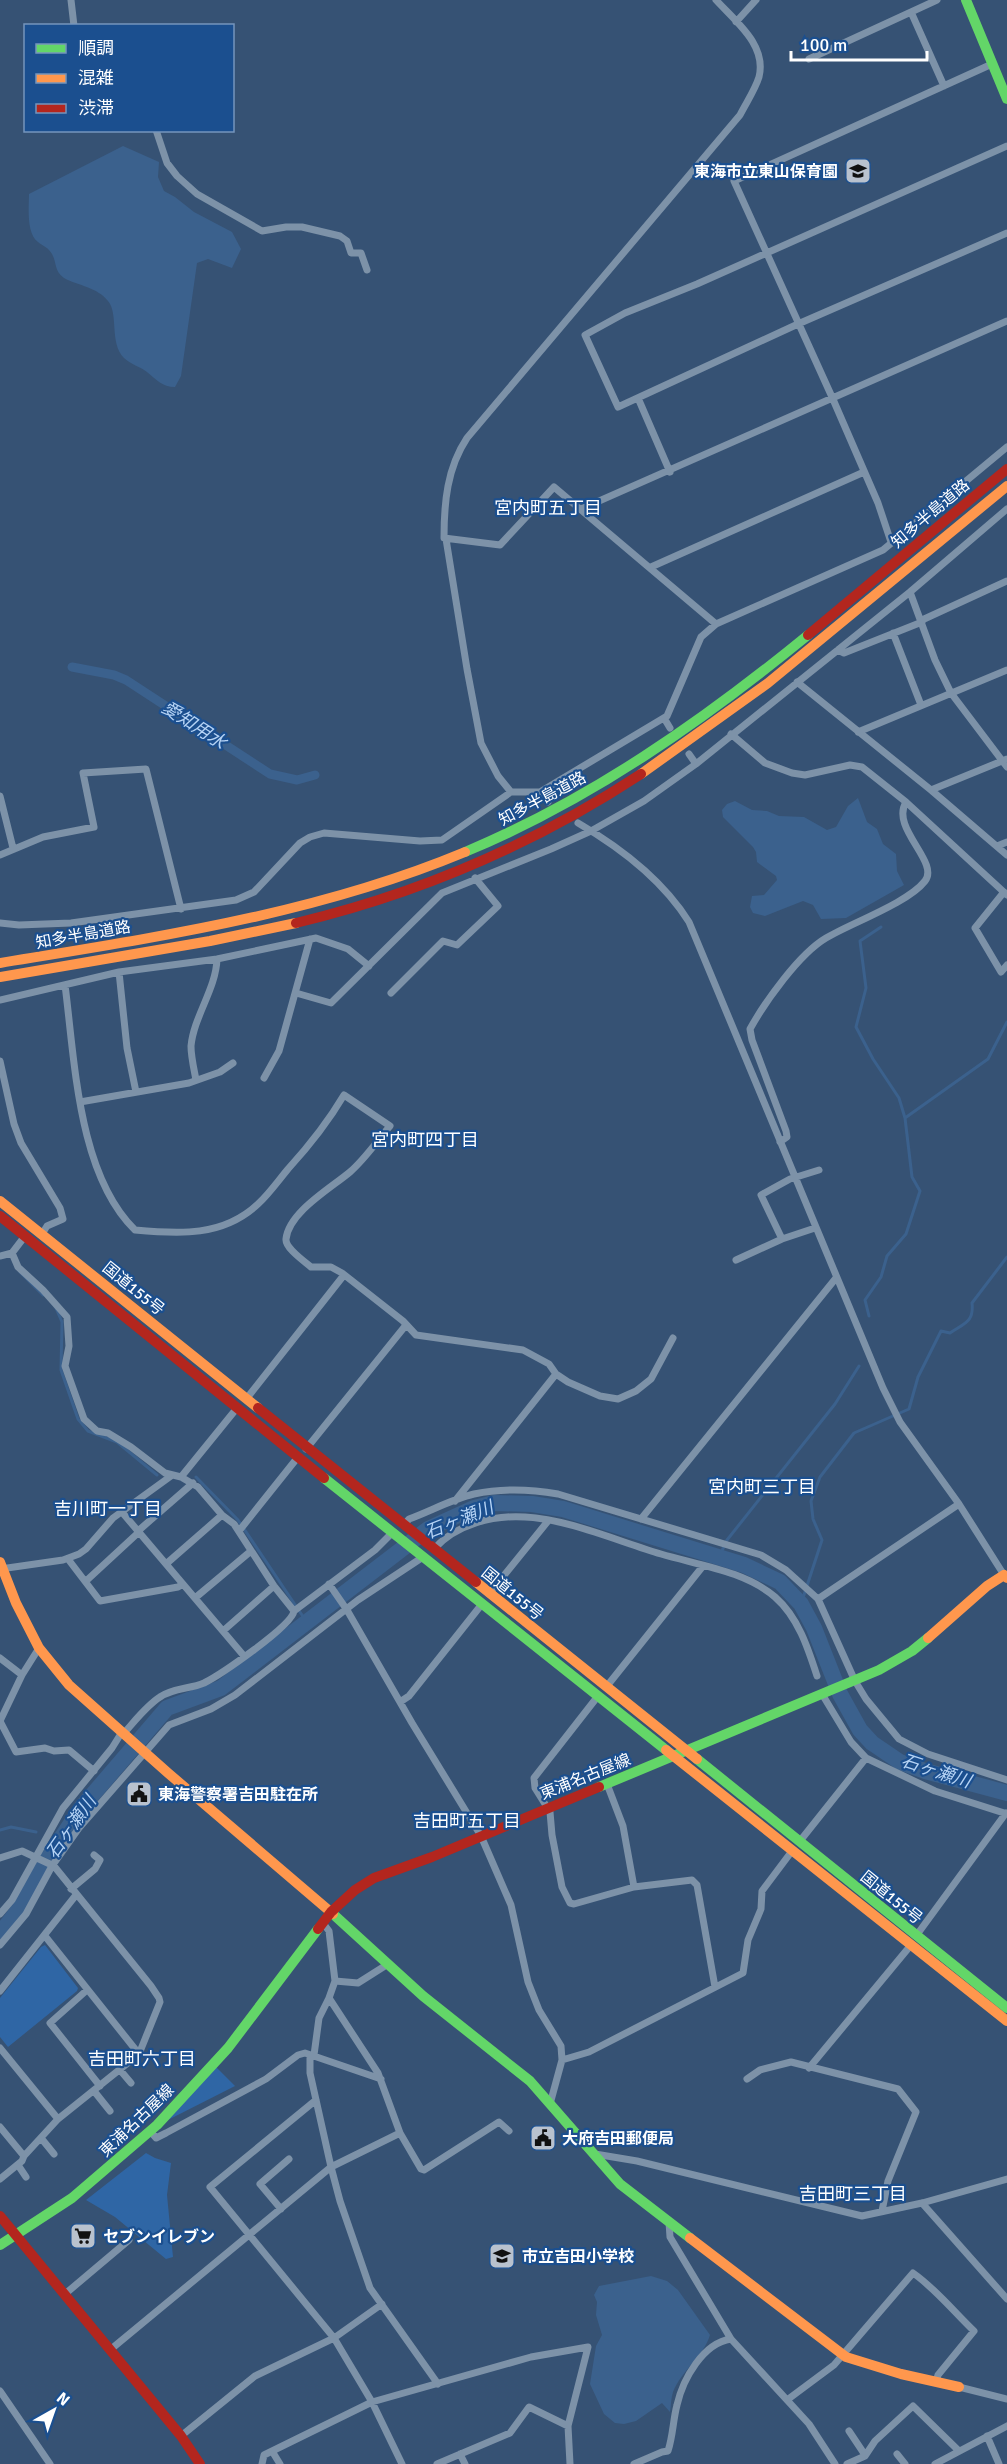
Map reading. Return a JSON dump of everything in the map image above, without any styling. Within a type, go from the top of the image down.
[{"type":"main road","points":[[966,0],[1007,99]]},
{"type":"main road","name":"知多半島道路","points":[[0,963],[219,925],[304,907],[409,875],[519,828],[569,802],[634,762],[727,698],[801,640],[1007,469]]},
{"type":"main road","name":"知多半島道路","points":[[0,977],[234,936],[308,919],[414,888],[525,840],[616,791],[705,732],[813,648],[1007,486]]},
{"type":"main road","name":"国道155号","points":[[0,1201],[800,1841],[1007,2021]]},
{"type":"main road","name":"国道155号","points":[[0,1216],[792,1851],[1007,2008]]},
{"type":"main road","points":[[1,1566],[16,1603],[39,1648],[82,1698],[331,1912],[465,2031],[530,2081],[620,2184],[842,2354],[856,2361],[959,2387]]},
{"type":"main road","name":"東浦名古屋線","points":[[0,2245],[72,2198],[150,2131],[228,2048],[331,1912],[355,1890],[374,1878],[432,1857],[853,1681],[912,1651],[987,1586],[1006,1576]]},
{"type":"main road","points":[[0,2216],[181,2436],[200,2464]]},
{"type":"street","points":[[71,0],[74,24]]},
{"type":"street","points":[[511,792],[498,776],[481,743],[466,669],[446,538],[444,538],[444,512],[450,470],[467,438],[740,115],[759,79],[759,52],[716,0]]},
{"type":"street","points":[[736,22],[756,0]]},
{"type":"street","points":[[809,59],[937,0]]},
{"type":"street","points":[[911,12],[944,86]]},
{"type":"street","points":[[891,542],[864,472],[734,181],[992,64]]},
{"type":"street","points":[[157,132],[167,163],[177,176],[197,194],[262,231],[286,226],[302,227],[340,236],[347,242],[351,253],[361,253],[367,270]]},
{"type":"street","points":[[1007,146],[625,313],[585,335],[618,407],[798,324],[1007,233]]},
{"type":"street","points":[[581,509],[670,472],[831,397],[893,373],[1007,321]]},
{"type":"street","points":[[638,398],[670,472]]},
{"type":"street","points":[[0,924],[71,923],[236,900],[254,892],[300,843],[324,833],[420,841],[442,840],[511,792],[540,792],[667,716],[701,637],[716,624],[729,616],[883,550],[1007,447]]},
{"type":"street","points":[[651,567],[864,472]]},
{"type":"street","points":[[446,538],[500,545],[554,487],[716,624]]},
{"type":"street","points":[[296,993],[332,1003],[442,893],[591,831],[644,801],[696,764],[910,592],[1007,509]]},
{"type":"street","points":[[837,650],[844,653],[922,621],[1007,581]]},
{"type":"street","points":[[910,592],[935,660],[951,693],[1005,762],[931,790]]},
{"type":"street","points":[[893,633],[921,705]]},
{"type":"street","points":[[858,732],[1007,670]]},
{"type":"street","points":[[797,682],[931,790],[1007,855]]},
{"type":"street","points":[[664,718],[670,728]]},
{"type":"street","points":[[731,734],[765,763],[792,773],[805,775],[850,765],[862,767],[906,802],[1005,893],[975,928],[1001,972],[1007,965]]},
{"type":"street","points":[[689,754],[696,764]]},
{"type":"street","points":[[0,855],[43,837],[94,827],[83,773],[146,769],[181,909]]},
{"type":"street","points":[[540,792],[548,802]]},
{"type":"street","points":[[0,798],[13,848]]},
{"type":"street","points":[[780,1142],[787,1137],[786,1131],[750,1029],[785,976],[824,939],[903,898],[926,880],[927,868],[902,817],[902,809],[906,802]]},
{"type":"street","points":[[578,823],[654,877],[689,922],[883,1388],[900,1422],[959,1504],[1006,1576]]},
{"type":"street","points":[[997,846],[1007,842]]},
{"type":"street","points":[[391,993],[442,941],[458,945],[498,906],[475,878]]},
{"type":"street","points":[[0,1000],[119,972],[217,959],[316,938],[348,948],[369,966]]},
{"type":"street","points":[[264,1078],[279,1051],[310,939]]},
{"type":"street","points":[[196,1080],[191,1047],[217,968],[217,959]]},
{"type":"street","points":[[119,972],[127,1048],[136,1092]]},
{"type":"street","points":[[64,986],[80,1102],[94,1163],[122,1217],[135,1230],[175,1234],[213,1229],[237,1220],[258,1204],[303,1152],[334,1113],[344,1095],[390,1126],[349,1173],[316,1196],[296,1220],[286,1239],[287,1245],[310,1267],[331,1267],[344,1275],[416,1335],[523,1350],[549,1364],[556,1374],[584,1390],[618,1400],[636,1391],[651,1379],[673,1338]]},
{"type":"street","points":[[0,1061],[14,1124],[21,1143],[60,1208],[63,1220],[47,1226],[42,1234]]},
{"type":"street","points":[[80,1102],[196,1080],[220,1072],[233,1063]]},
{"type":"street","points":[[782,1239],[761,1195],[795,1177],[819,1170]]},
{"type":"street","points":[[736,1260],[782,1239],[815,1228]]},
{"type":"street","points":[[0,1256],[12,1253],[25,1236]]},
{"type":"street","points":[[12,1253],[18,1268],[43,1290],[67,1317],[69,1346],[65,1366],[84,1419],[98,1431],[108,1433],[132,1447],[154,1466],[171,1476],[181,1477],[193,1483],[238,1531],[274,1586],[294,1611]]},
{"type":"street","points":[[247,1398],[344,1275]]},
{"type":"street","points":[[641,1519],[836,1278]]},
{"type":"street","points":[[238,1531],[406,1325]]},
{"type":"street","points":[[455,1501],[556,1374]]},
{"type":"street","points":[[181,1477],[237,1408]]},
{"type":"street","points":[[1,1566],[68,1559],[86,1549],[113,1518],[171,1476]]},
{"type":"street","points":[[86,1581],[193,1483]]},
{"type":"street","points":[[405,1526],[410,1518],[489,1491],[537,1491],[558,1494],[761,1555],[786,1570],[818,1599],[853,1681],[899,1739],[928,1754],[1007,1780]]},
{"type":"street","points":[[818,1599],[959,1504]]},
{"type":"street","points":[[122,1511],[244,1656]]},
{"type":"street","points":[[166,1564],[222,1515]]},
{"type":"street","points":[[433,1548],[467,1526],[480,1521],[519,1517],[548,1521],[703,1566],[748,1581],[777,1598],[797,1624],[818,1676]]},
{"type":"street","points":[[489,1594],[548,1521]]},
{"type":"street","points":[[0,1914],[12,1900],[63,1808],[123,1733],[147,1707],[162,1695],[203,1683],[244,1656],[289,1622],[294,1611],[395,1534]]},
{"type":"street","points":[[195,1598],[251,1551]]},
{"type":"street","points":[[0,1945],[26,1914],[52,1866],[92,1811],[169,1725],[230,1699],[347,1610],[423,1557]]},
{"type":"street","points":[[68,1559],[100,1601],[178,1587],[183,1584]]},
{"type":"street","points":[[606,1686],[703,1566]]},
{"type":"street","points":[[329,1584],[347,1610],[481,1836],[511,1905],[528,1982],[539,2010],[561,2046],[562,2060],[550,2104]]},
{"type":"street","points":[[223,1631],[274,1586]]},
{"type":"street","points":[[400,1702],[409,1696],[482,1604]]},
{"type":"street","points":[[39,1648],[22,1675],[0,1721],[16,1752],[45,1748],[54,1751],[69,1750],[94,1771]]},
{"type":"street","points":[[0,1658],[22,1675]]},
{"type":"street","points":[[809,2068],[896,1965],[1006,1813],[935,1791],[866,1758],[851,1742],[823,1694]]},
{"type":"street","points":[[597,1696],[534,1778],[535,1788],[550,1812],[562,1887],[570,1903],[634,1887],[692,1880],[697,1885],[715,1987]]},
{"type":"street","points":[[800,1841],[866,1758]]},
{"type":"street","points":[[607,1784],[623,1826],[634,1887]]},
{"type":"street","points":[[0,1858],[22,1851],[52,1866],[159,1998],[139,2054],[58,2119],[18,2165],[0,2179]]},
{"type":"street","points":[[562,2060],[589,2052],[743,1973],[748,1940],[761,1908],[762,1891],[792,1851]]},
{"type":"street","points":[[0,1991],[45,1936],[73,1892],[94,1869],[100,1860],[94,1855]]},
{"type":"street","points":[[323,1923],[329,1931],[335,1981],[320,2018],[310,2073],[331,2167],[340,2201],[370,2288],[438,2384]]},
{"type":"street","points":[[45,1936],[139,2054]]},
{"type":"street","points":[[335,1981],[358,1983],[388,1964]]},
{"type":"street","points":[[87,1990],[50,2023],[97,2088],[110,2111]]},
{"type":"street","points":[[329,1998],[381,2079],[400,2133],[420,2169],[424,2170],[499,2122],[510,2132]]},
{"type":"street","points":[[0,2048],[58,2119]]},
{"type":"street","points":[[150,2131],[156,2138],[166,2133],[266,2079],[304,2053],[381,2079]]},
{"type":"street","points":[[747,2079],[760,2070],[791,2062],[898,2089],[916,2112],[888,2181],[882,2211]]},
{"type":"street","points":[[120,2070],[131,2083]]},
{"type":"street","points":[[316,2100],[210,2187],[334,2338],[372,2402],[402,2464]]},
{"type":"street","points":[[0,2127],[24,2156]]},
{"type":"street","points":[[110,2350],[331,2167],[400,2133]]},
{"type":"street","points":[[41,2138],[54,2154]]},
{"type":"street","points":[[593,2154],[637,2162],[862,2216],[922,2203],[1007,2179]]},
{"type":"street","points":[[281,2209],[260,2184],[289,2159]]},
{"type":"street","points":[[18,2165],[26,2177]]},
{"type":"street","points":[[922,2203],[1007,2299]]},
{"type":"street","points":[[669,2222],[670,2236],[731,2339],[809,2424],[835,2464]]},
{"type":"street","points":[[65,2295],[129,2240]]},
{"type":"street","points":[[788,2400],[834,2365],[913,2273],[935,2290],[957,2317],[974,2331],[938,2375],[936,2382]]},
{"type":"street","points":[[181,2436],[255,2376],[334,2338],[382,2304]]},
{"type":"street","points":[[634,2464],[668,2451],[677,2402],[684,2384],[707,2351],[721,2340],[731,2339]]},
{"type":"street","points":[[262,2464],[264,2455],[372,2402],[531,2357],[588,2348],[568,2426],[570,2464]]},
{"type":"street","points":[[959,2387],[1007,2399]]},
{"type":"street","points":[[0,2391],[50,2464]]},
{"type":"street","points":[[437,2464],[510,2433],[529,2406],[568,2426]]},
{"type":"street","points":[[847,2464],[865,2455],[875,2441],[913,2406],[959,2451]]},
{"type":"street","points":[[935,2464],[1007,2426]]},
{"type":"street","points":[[849,2431],[865,2455]]},
{"type":"street","points":[[987,2436],[999,2464]]},
{"type":"street","points":[[272,2451],[280,2464]]},
{"type":"street","points":[[460,2454],[465,2464]]},
{"type":"street","points":[[897,2454],[905,2464]]},
{"type":"shaded area","points":[[123,146],[159,162],[158,177],[164,191],[194,212],[232,232],[241,249],[232,268],[208,259],[197,263],[181,376],[175,387],[163,384],[124,358],[117,345],[113,313],[108,301],[93,290],[64,278],[57,270],[51,252],[34,238],[30,226],[29,194]]},
{"type":"shaded area","points":[[858,798],[867,822],[877,829],[883,844],[896,854],[897,871],[904,885],[846,918],[821,919],[813,905],[803,901],[765,916],[753,913],[750,907],[752,896],[764,895],[777,880],[776,876],[757,862],[753,847],[723,817],[722,810],[727,804],[735,801],[752,810],[767,811],[779,816],[804,817],[827,830],[836,827],[848,806]]},
{"type":"shaded area","points":[[45,1945],[78,1988],[77,1991],[8,2047],[0,2037],[0,1998]]},
{"type":"shaded area","points":[[216,2067],[235,2086],[162,2123]]},
{"type":"shaded area","points":[[146,2153],[171,2163],[167,2195],[173,2257],[166,2259],[115,2217],[86,2200]]},
{"type":"shaded area","points":[[651,2276],[667,2281],[678,2290],[710,2335],[703,2350],[677,2384],[672,2394],[670,2412],[662,2403],[636,2421],[624,2424],[615,2423],[604,2414],[590,2384],[596,2346],[602,2335],[596,2315],[597,2302],[594,2295],[599,2286]]},
{"type":"waterway","name":"愛知用水","points":[[72,667],[114,675],[126,680],[270,774],[297,780],[315,775]]},
{"type":"waterway","points":[[869,1316],[865,1300],[881,1277],[887,1256],[906,1234],[920,1191],[912,1177],[905,1118],[899,1098],[873,1059],[856,1027],[866,988],[860,941],[881,927]]},
{"type":"waterway","points":[[905,1118],[988,1059],[1007,1022]]},
{"type":"waterway","points":[[801,1604],[822,1540],[813,1519],[811,1501],[820,1477],[854,1433],[909,1409],[918,1377],[941,1331],[950,1333],[970,1318],[972,1303],[1007,1257]]},
{"type":"waterway","points":[[20,1272],[43,1295]]},
{"type":"waterway","points":[[56,1308],[62,1322],[61,1370],[78,1419],[88,1431],[117,1442],[157,1475]]},
{"type":"waterway","points":[[719,1557],[727,1540],[835,1404],[859,1366]]},
{"type":"waterway","points":[[196,1477],[238,1520],[306,1621]]},
{"type":"waterway","name":"石ヶ瀬川","points":[[0,1934],[19,1909],[48,1858],[82,1807],[167,1708],[221,1688],[428,1529],[474,1508],[494,1503],[532,1504],[563,1509],[744,1565],[780,1582],[801,1604],[814,1628],[840,1694],[860,1730],[872,1743],[900,1762],[1007,1793]]},
{"type":"waterway","points":[[0,1830],[11,1827],[36,1832]]},
{"type":"waterway","points":[[52,1838],[59,1841]]},
{"type":"traffic: fast","points":[[966,0],[1007,99]]},
{"type":"traffic: fast","points":[[465,852],[557,808],[644,756],[728,698],[808,635]]},
{"type":"traffic: fast","points":[[324,1478],[666,1750]]},
{"type":"traffic: fast","points":[[599,1787],[879,1670],[912,1651],[928,1638]]},
{"type":"traffic: fast","points":[[697,1759],[1007,2008]]},
{"type":"traffic: fast","points":[[333,1914],[423,1996],[530,2081],[620,2184],[690,2238]]},
{"type":"traffic: fast","points":[[0,2245],[72,2198],[157,2125],[228,2048],[318,1929]]},
{"type":"traffic: slow","points":[[641,774],[768,683],[1007,486]]},
{"type":"traffic: slow","points":[[0,963],[177,933],[294,908],[409,874],[465,852]]},
{"type":"traffic: slow","points":[[0,977],[210,941],[296,923]]},
{"type":"traffic: slow","points":[[0,1201],[258,1408]]},
{"type":"traffic: slow","points":[[0,1562],[16,1603],[39,1648],[69,1685],[333,1914]]},
{"type":"traffic: slow","points":[[928,1638],[987,1586],[1004,1575],[1007,1578]]},
{"type":"traffic: slow","points":[[476,1582],[697,1759]]},
{"type":"traffic: slow","points":[[666,1750],[1007,2021]]},
{"type":"traffic: slow","points":[[690,2238],[846,2357],[901,2374],[959,2387]]},
{"type":"traffic: jam","points":[[808,635],[1007,469]]},
{"type":"traffic: jam","points":[[296,923],[387,897],[475,864],[560,822],[641,774]]},
{"type":"traffic: jam","points":[[0,1216],[324,1478]]},
{"type":"traffic: jam","points":[[258,1408],[476,1582]]},
{"type":"traffic: jam","points":[[318,1929],[331,1912],[355,1890],[374,1878],[432,1857],[599,1787]]},
{"type":"traffic: jam","points":[[0,2216],[181,2436],[200,2464]]},
{"type":"place","name":"東海市立東山保育園","points":[[858,171]]},
{"type":"place","name":"東海警察署吉田駐在所","points":[[139,1794]]},
{"type":"place","name":"大府吉田郵便局","points":[[543,2138]]},
{"type":"place","name":"セブンイレブン","points":[[83,2236]]},
{"type":"place","name":"市立吉田小学校","points":[[502,2256]]},
{"type":"district","name":"宮内町五丁目","points":[[548,508]]},
{"type":"district","name":"宮内町四丁目","points":[[425,1140]]},
{"type":"district","name":"宮内町三丁目","points":[[762,1487]]},
{"type":"district","name":"吉川町一丁目","points":[[108,1509]]},
{"type":"district","name":"吉田町五丁目","points":[[467,1821]]},
{"type":"district","name":"吉田町六丁目","points":[[142,2059]]},
{"type":"district","name":"吉田町三丁目","points":[[853,2194]]}]
